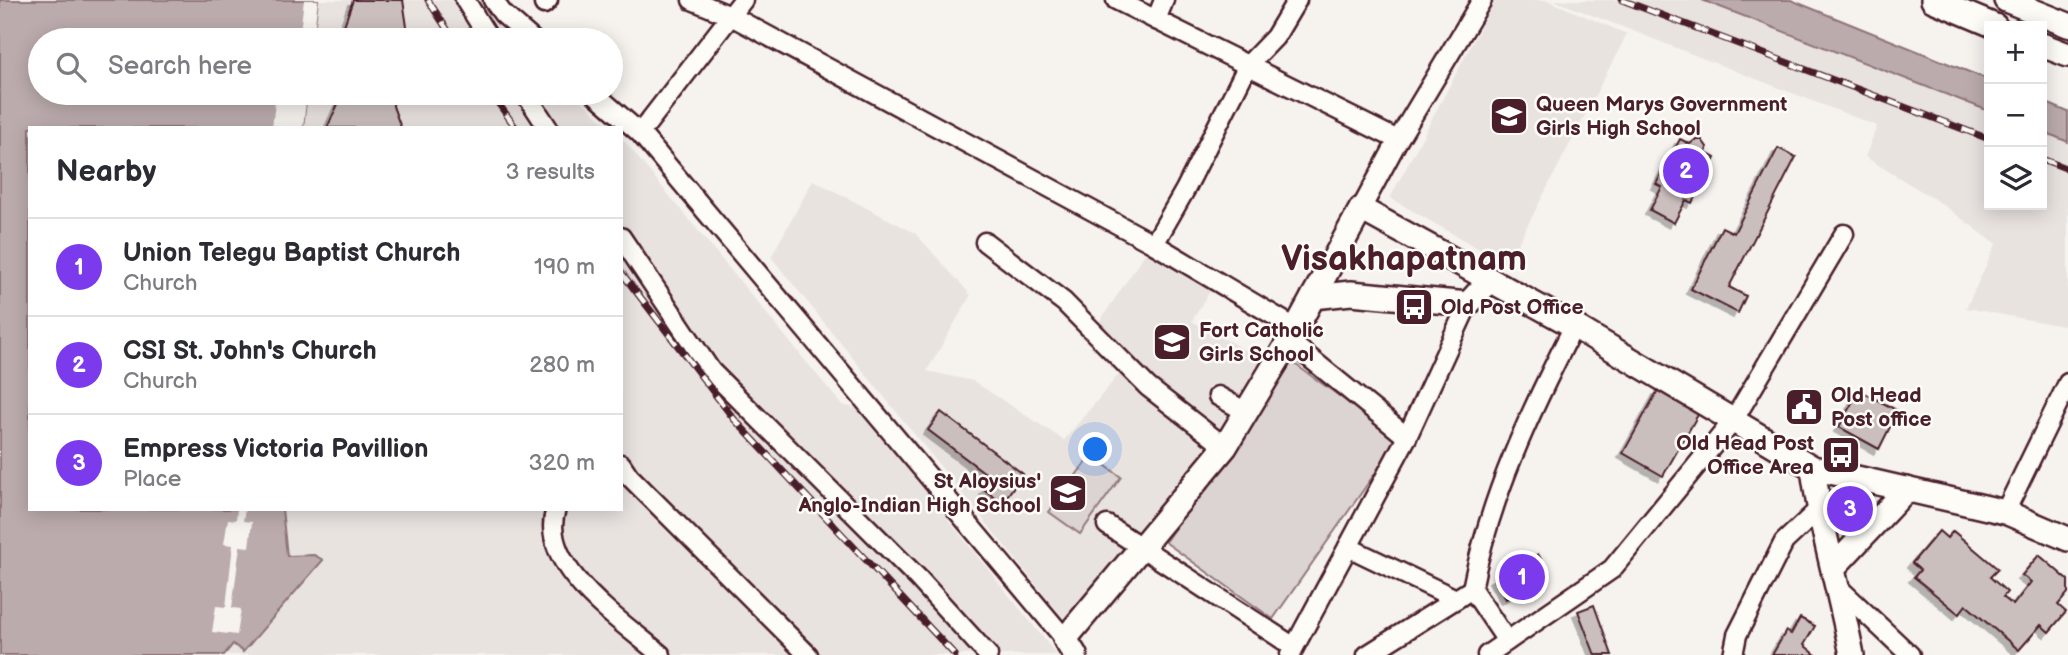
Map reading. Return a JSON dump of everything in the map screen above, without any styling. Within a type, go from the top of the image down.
[{"type":"main road","points":[[1933,0],[1984,21]]},
{"type":"main road","points":[[2006,0],[2068,25]]},
{"type":"main road","points":[[2047,47],[2068,55]]},
{"type":"main road","points":[[1070,647],[1142,548],[1226,446],[1292,335],[1361,209],[1574,326],[1812,468],[2006,512],[2068,539]]},
{"type":"main road","points":[[1313,297],[1351,293],[1468,304],[1490,280]]},
{"type":"main road","points":[[1812,468],[1818,510],[1837,578],[1852,655]]},
{"type":"main road","points":[[1837,578],[1907,489]]},
{"type":"street","points":[[465,0],[482,28]]},
{"type":"street","points":[[493,0],[503,14],[519,28]]},
{"type":"street","points":[[692,0],[733,17],[1154,244],[1292,335],[1407,438]]},
{"type":"street","points":[[640,133],[733,17],[743,0]]},
{"type":"street","points":[[1116,0],[1398,140]]},
{"type":"street","points":[[1156,20],[1164,0]]},
{"type":"street","points":[[1154,244],[1185,190],[1248,65],[1275,37],[1297,0]]},
{"type":"street","points":[[1361,209],[1398,140],[1482,0]]},
{"type":"street","points":[[532,105],[547,126]]},
{"type":"street","points":[[608,105],[640,133],[1070,647]]},
{"type":"street","points":[[1487,655],[1612,569],[1733,421],[1844,234]]},
{"type":"street","points":[[623,240],[711,370],[918,578],[988,655]]},
{"type":"street","points":[[985,242],[1064,302],[1148,387],[1226,446]]},
{"type":"street","points":[[1107,524],[1292,651],[1407,438],[1468,304]]},
{"type":"street","points":[[1507,641],[1472,589],[1477,561],[1522,429],[1574,326]]},
{"type":"street","points":[[2006,512],[2068,383]]},
{"type":"street","points":[[1218,396],[1246,412]]},
{"type":"street","points":[[623,467],[808,655]]},
{"type":"street","points":[[1733,655],[1737,635],[1784,542],[1818,510]]},
{"type":"street","points":[[555,511],[552,522],[555,548],[567,569],[661,655]]},
{"type":"street","points":[[1348,547],[1436,586],[1456,599]]},
{"type":"street","points":[[1837,578],[1910,655]]},
{"type":"street","points":[[1367,655],[1472,589]]},
{"type":"shaded area","points":[[0,0],[318,0],[314,28],[28,28],[28,105],[306,105],[303,126],[28,126],[28,511],[282,511],[287,556],[314,555],[323,560],[243,652],[233,644],[224,655],[0,655]]},
{"type":"shaded area","points":[[318,0],[483,0],[501,28],[314,28]]},
{"type":"shaded area","name":"Queen Marys Government Girls High School","points":[[1495,0],[1547,0],[1627,34],[1507,265],[1390,198]]},
{"type":"shaded area","points":[[1553,0],[1702,0],[1984,109],[1984,210],[2047,210],[2047,133],[2068,142],[2068,327],[1966,308],[1996,244],[1939,202],[1865,157],[1877,126]]},
{"type":"shaded area","points":[[1702,0],[1791,0],[1984,78],[1984,109]]},
{"type":"shaded area","points":[[2047,103],[2068,112],[2068,142],[2047,133]]},
{"type":"shaded area","points":[[306,105],[586,105],[609,126],[303,126]]},
{"type":"shaded area","points":[[623,139],[842,405],[859,409],[1057,655],[224,655],[233,644],[242,651],[314,555],[287,556],[282,511],[623,511]]},
{"type":"shaded area","name":"St Aloysius' Anglo-Indian High School","points":[[813,180],[915,233],[971,295],[927,371],[973,381],[1064,440],[1120,373],[1213,444],[1110,575],[1063,618],[771,257]]},
{"type":"shaded area","name":"Fort Catholic Girls School","points":[[1148,249],[1212,288],[1192,321],[1263,360],[1218,435],[1153,385],[1098,324]]},
{"type":"shaded area","points":[[1292,362],[1399,439],[1273,619],[1165,542]]},
{"type":"shaded area","points":[[1091,455],[1121,477],[1080,534],[1049,512]]},
{"type":"pier","points":[[304,0],[318,0],[314,28],[300,28]]},
{"type":"pier","points":[[275,105],[306,105],[303,126],[272,126]]},
{"type":"pier","points":[[237,511],[245,511],[243,521],[252,522],[249,547],[240,546],[232,608],[241,609],[237,635],[212,632],[216,606],[226,607],[233,545],[224,544],[228,519],[236,520]]},
{"type":"building","points":[[353,0],[403,0],[407,28],[343,28]]},
{"type":"building","points":[[338,105],[393,105],[400,126],[328,126]]},
{"type":"building","points":[[1680,139],[1690,144],[1695,140],[1702,140],[1707,147],[1706,153],[1715,158],[1692,203],[1686,200],[1674,223],[1650,210],[1662,187],[1656,184]]},
{"type":"building","points":[[1778,148],[1796,157],[1729,287],[1746,296],[1738,313],[1691,289],[1722,227],[1734,233]]},
{"type":"building","points":[[1658,390],[1699,413],[1663,476],[1623,453]]},
{"type":"building","points":[[1859,390],[1898,411],[1879,449],[1839,427]]},
{"type":"building","points":[[941,412],[1023,474],[1002,503],[985,490],[993,479],[928,430]]},
{"type":"building","points":[[1939,531],[1947,538],[1953,531],[1998,569],[1990,577],[2007,592],[2003,597],[2013,605],[2031,582],[2022,575],[2039,555],[2068,580],[2068,593],[2058,605],[2066,612],[2049,632],[2041,625],[2019,650],[1966,605],[1959,614],[1914,577],[1920,570],[1912,563]]},
{"type":"building","points":[[1538,554],[1550,575],[1506,599],[1494,578]]},
{"type":"building","points":[[1594,605],[1612,655],[1595,655],[1578,611]]},
{"type":"building","points":[[1800,618],[1815,626],[1804,645],[1816,655],[1772,655],[1786,631],[1791,634]]},
{"type":"railway","points":[[428,0],[446,28]]},
{"type":"railway","points":[[1622,0],[1984,137]]},
{"type":"railway","points":[[500,105],[515,126]]},
{"type":"railway","points":[[2047,161],[2068,169]]},
{"type":"railway","points":[[623,275],[734,419],[955,655]]},
{"type":"place","name":"Queen Marys Government Girls High School","points":[[1509,116]]},
{"type":"place","name":"CSI St. John's Church","points":[[1686,171]]},
{"type":"place","name":"Old Post Office","points":[[1414,307]]},
{"type":"place","name":"Fort Catholic Girls School","points":[[1172,342]]},
{"type":"place","name":"Old Head Post office","points":[[1804,407]]},
{"type":"place","name":"Old Head Post Office Area","points":[[1841,455]]},
{"type":"place","name":"St Aloysius' Anglo-Indian High School","points":[[1068,493]]},
{"type":"place","name":"Empress Victoria Pavillion","points":[[1850,509]]},
{"type":"place","name":"Union Telegu Baptist Church","points":[[1522,577]]},
{"type":"district","name":"Visakhapatnam","points":[[1404,259]]}]
